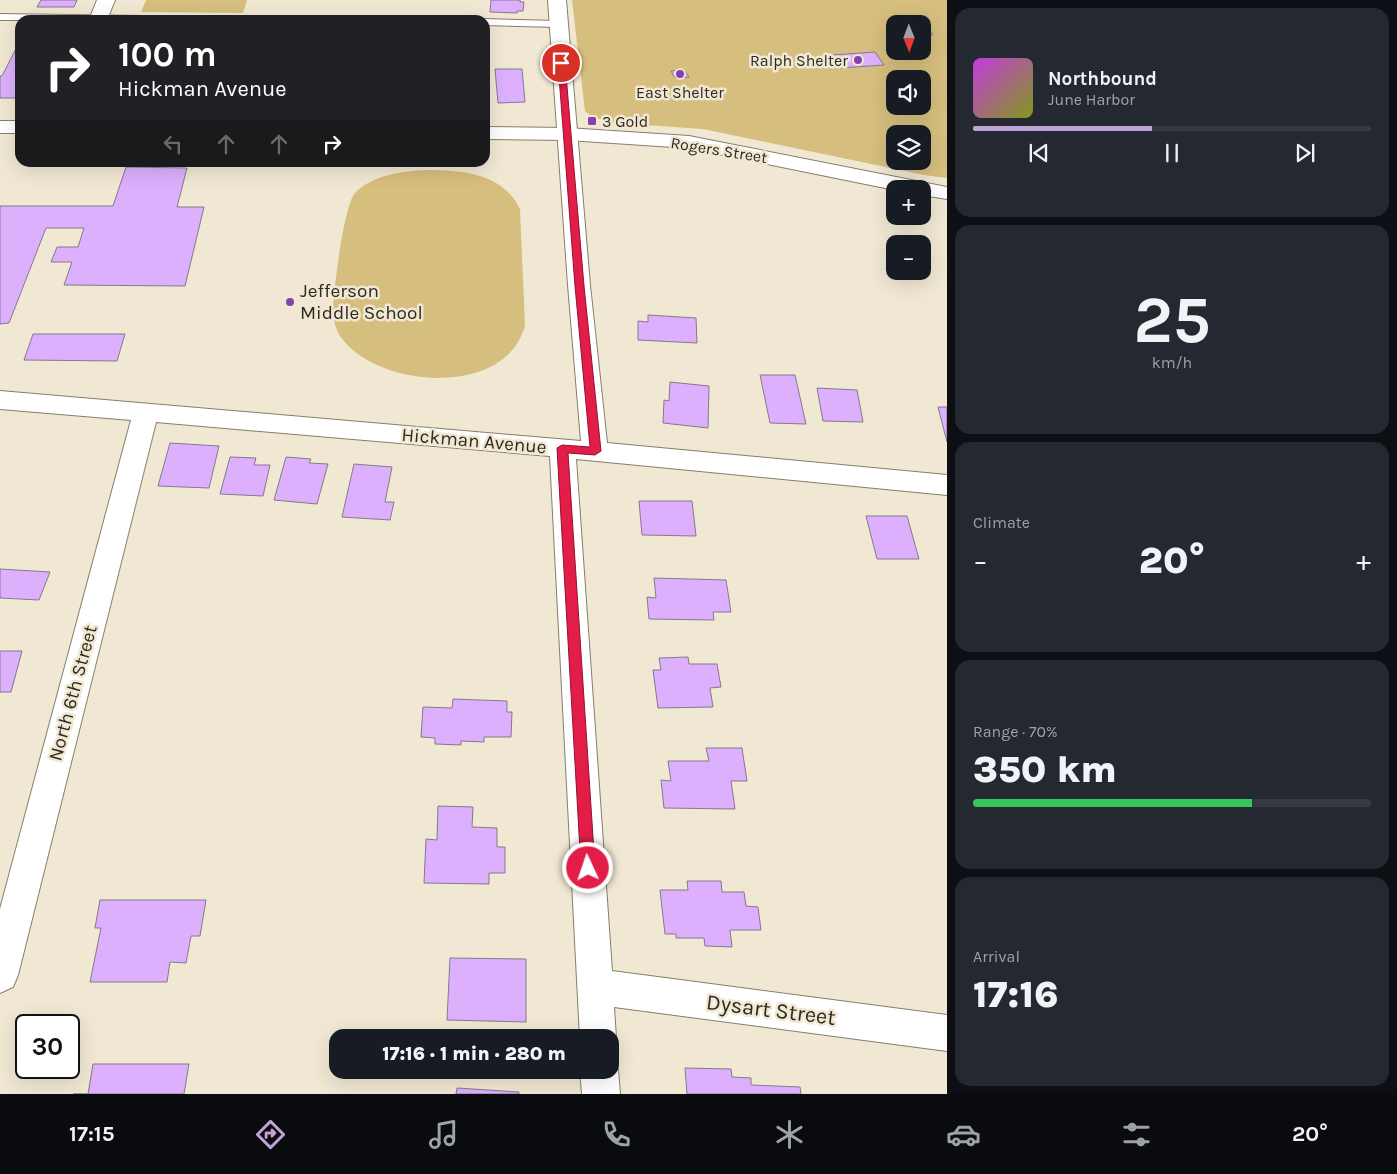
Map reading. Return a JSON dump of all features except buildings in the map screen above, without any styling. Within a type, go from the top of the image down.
[{"type":"street","points":[[100,15],[106,0]]},
{"type":"street","points":[[556,0],[595,451]]},
{"type":"street","points":[[0,127],[15,127]]},
{"type":"street","name":"Rogers Street","points":[[490,133],[567,134],[689,142],[886,182]]},
{"type":"street","name":"Rogers Street","points":[[931,190],[947,192]]},
{"type":"street","name":"Hickman Avenue","points":[[0,400],[562,448],[947,485]]},
{"type":"street","name":"North 6th Street","points":[[0,975],[146,412]]},
{"type":"street","points":[[562,448],[597,1029]]},
{"type":"street","name":"Dysart Street","points":[[595,987],[947,1033]]},
{"type":"street","points":[[599,1079],[600,1094]]},
{"type":"lane","points":[[0,17],[15,17]]},
{"type":"lane","points":[[490,22],[558,24]]},
{"type":"shaded area","points":[[146,0],[247,0],[243,13],[141,12]]},
{"type":"shaded area","points":[[572,0],[947,0],[947,178],[900,170],[931,170],[931,125],[886,125],[886,167],[703,129],[615,123],[592,117],[585,111]]},
{"type":"shaded area","points":[[426,170],[453,171],[480,176],[503,188],[513,197],[520,209],[525,325],[514,348],[494,365],[470,374],[442,378],[413,376],[385,368],[361,356],[343,340],[335,323],[333,302],[337,269],[347,214],[355,193],[370,182],[388,175]]},
{"type":"place","name":"Ralph Shelter","points":[[858,60]]},
{"type":"place","name":"East Shelter","points":[[680,74]]},
{"type":"place","name":"3 Gold","points":[[592,121]]},
{"type":"place","name":"Jefferson Middle School","points":[[290,302]]},
{"type":"route","points":[[561,63],[579,286],[595,451],[562,448],[588,868]]}]
